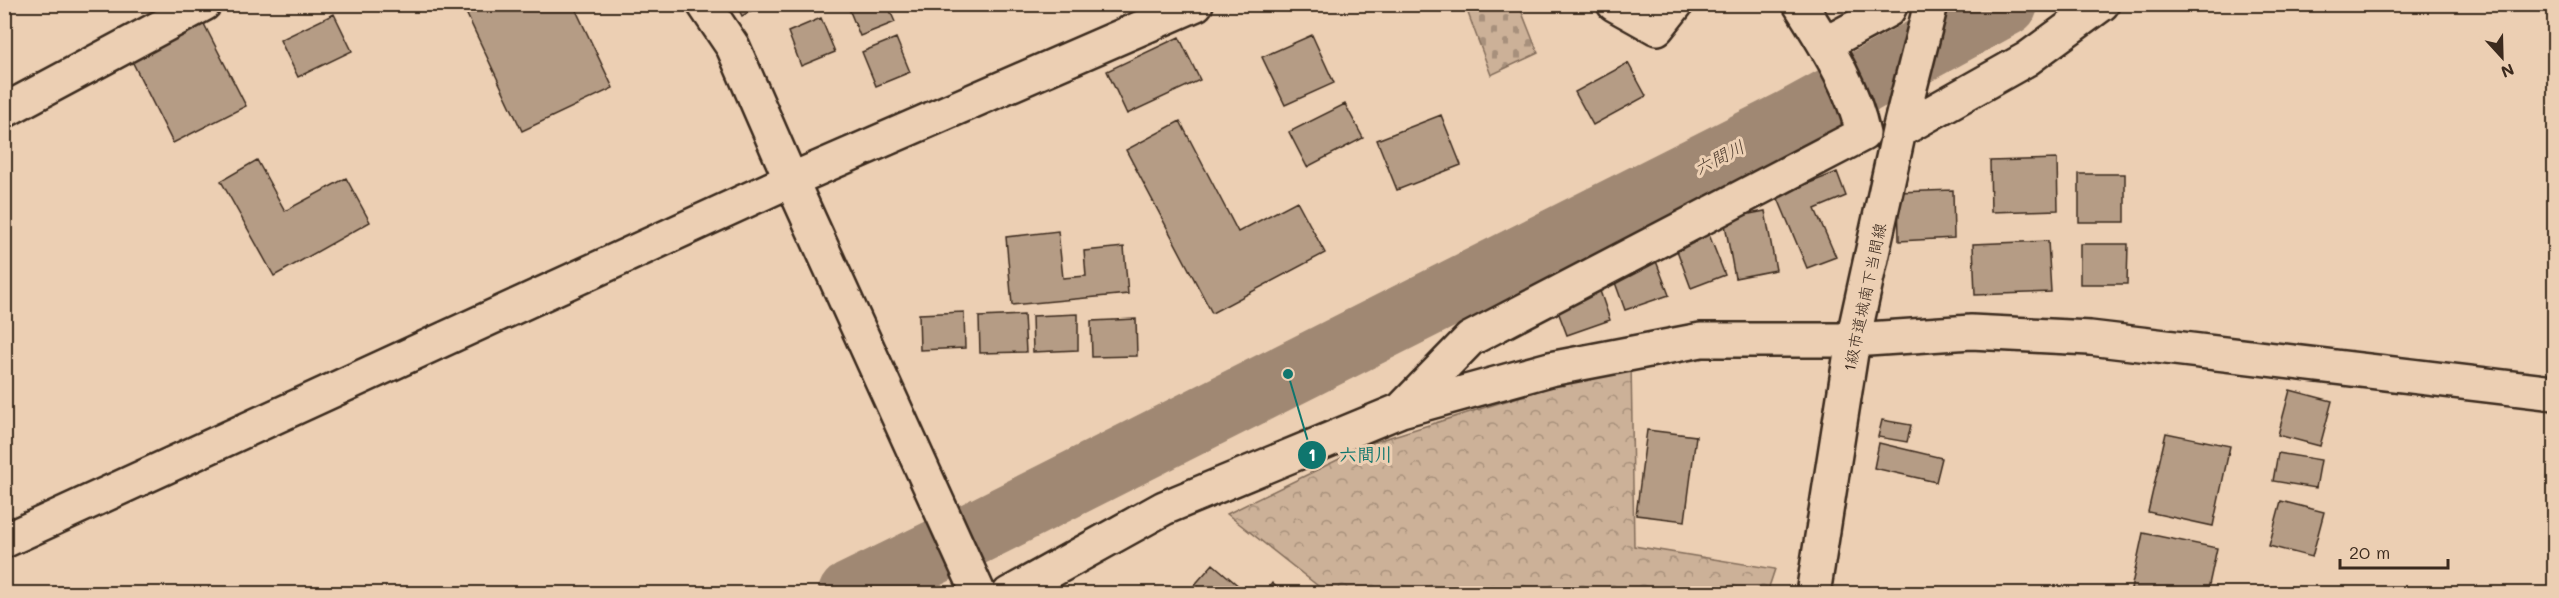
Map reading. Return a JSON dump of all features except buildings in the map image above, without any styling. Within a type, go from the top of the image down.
[{"type":"street","points":[[4,111],[204,4]]},
{"type":"street","points":[[704,4],[733,47],[790,180],[977,590]]},
{"type":"street","points":[[4,541],[790,180],[1196,4]]},
{"type":"street","points":[[1614,4],[1657,28],[1676,4]]},
{"type":"street","points":[[1401,410],[1470,339],[1863,134],[1858,110],[1832,56],[1800,4]]},
{"type":"street","points":[[1832,56],[1888,10],[1891,4]]},
{"type":"street","points":[[1902,120],[2027,59],[2102,4]]},
{"type":"street","name":"1級市道城南下当間線","points":[[1813,594],[1853,340],[1930,5]]},
{"type":"street","points":[[1009,594],[1164,508],[1401,410],[1550,369],[1701,340],[1853,340],[1971,333],[2090,338],[2554,393]]},
{"type":"green space","points":[[1465,5],[1519,5],[1538,53],[1491,75]]},
{"type":"green space","points":[[1631,362],[1634,546],[1775,569],[1767,593],[1327,593],[1227,514],[1374,442]]},
{"type":"waterway","name":"六間川","points":[[850,594],[1792,121],[2006,4]]},
{"type":"place","name":"六間川","points":[[1288,374]]}]
